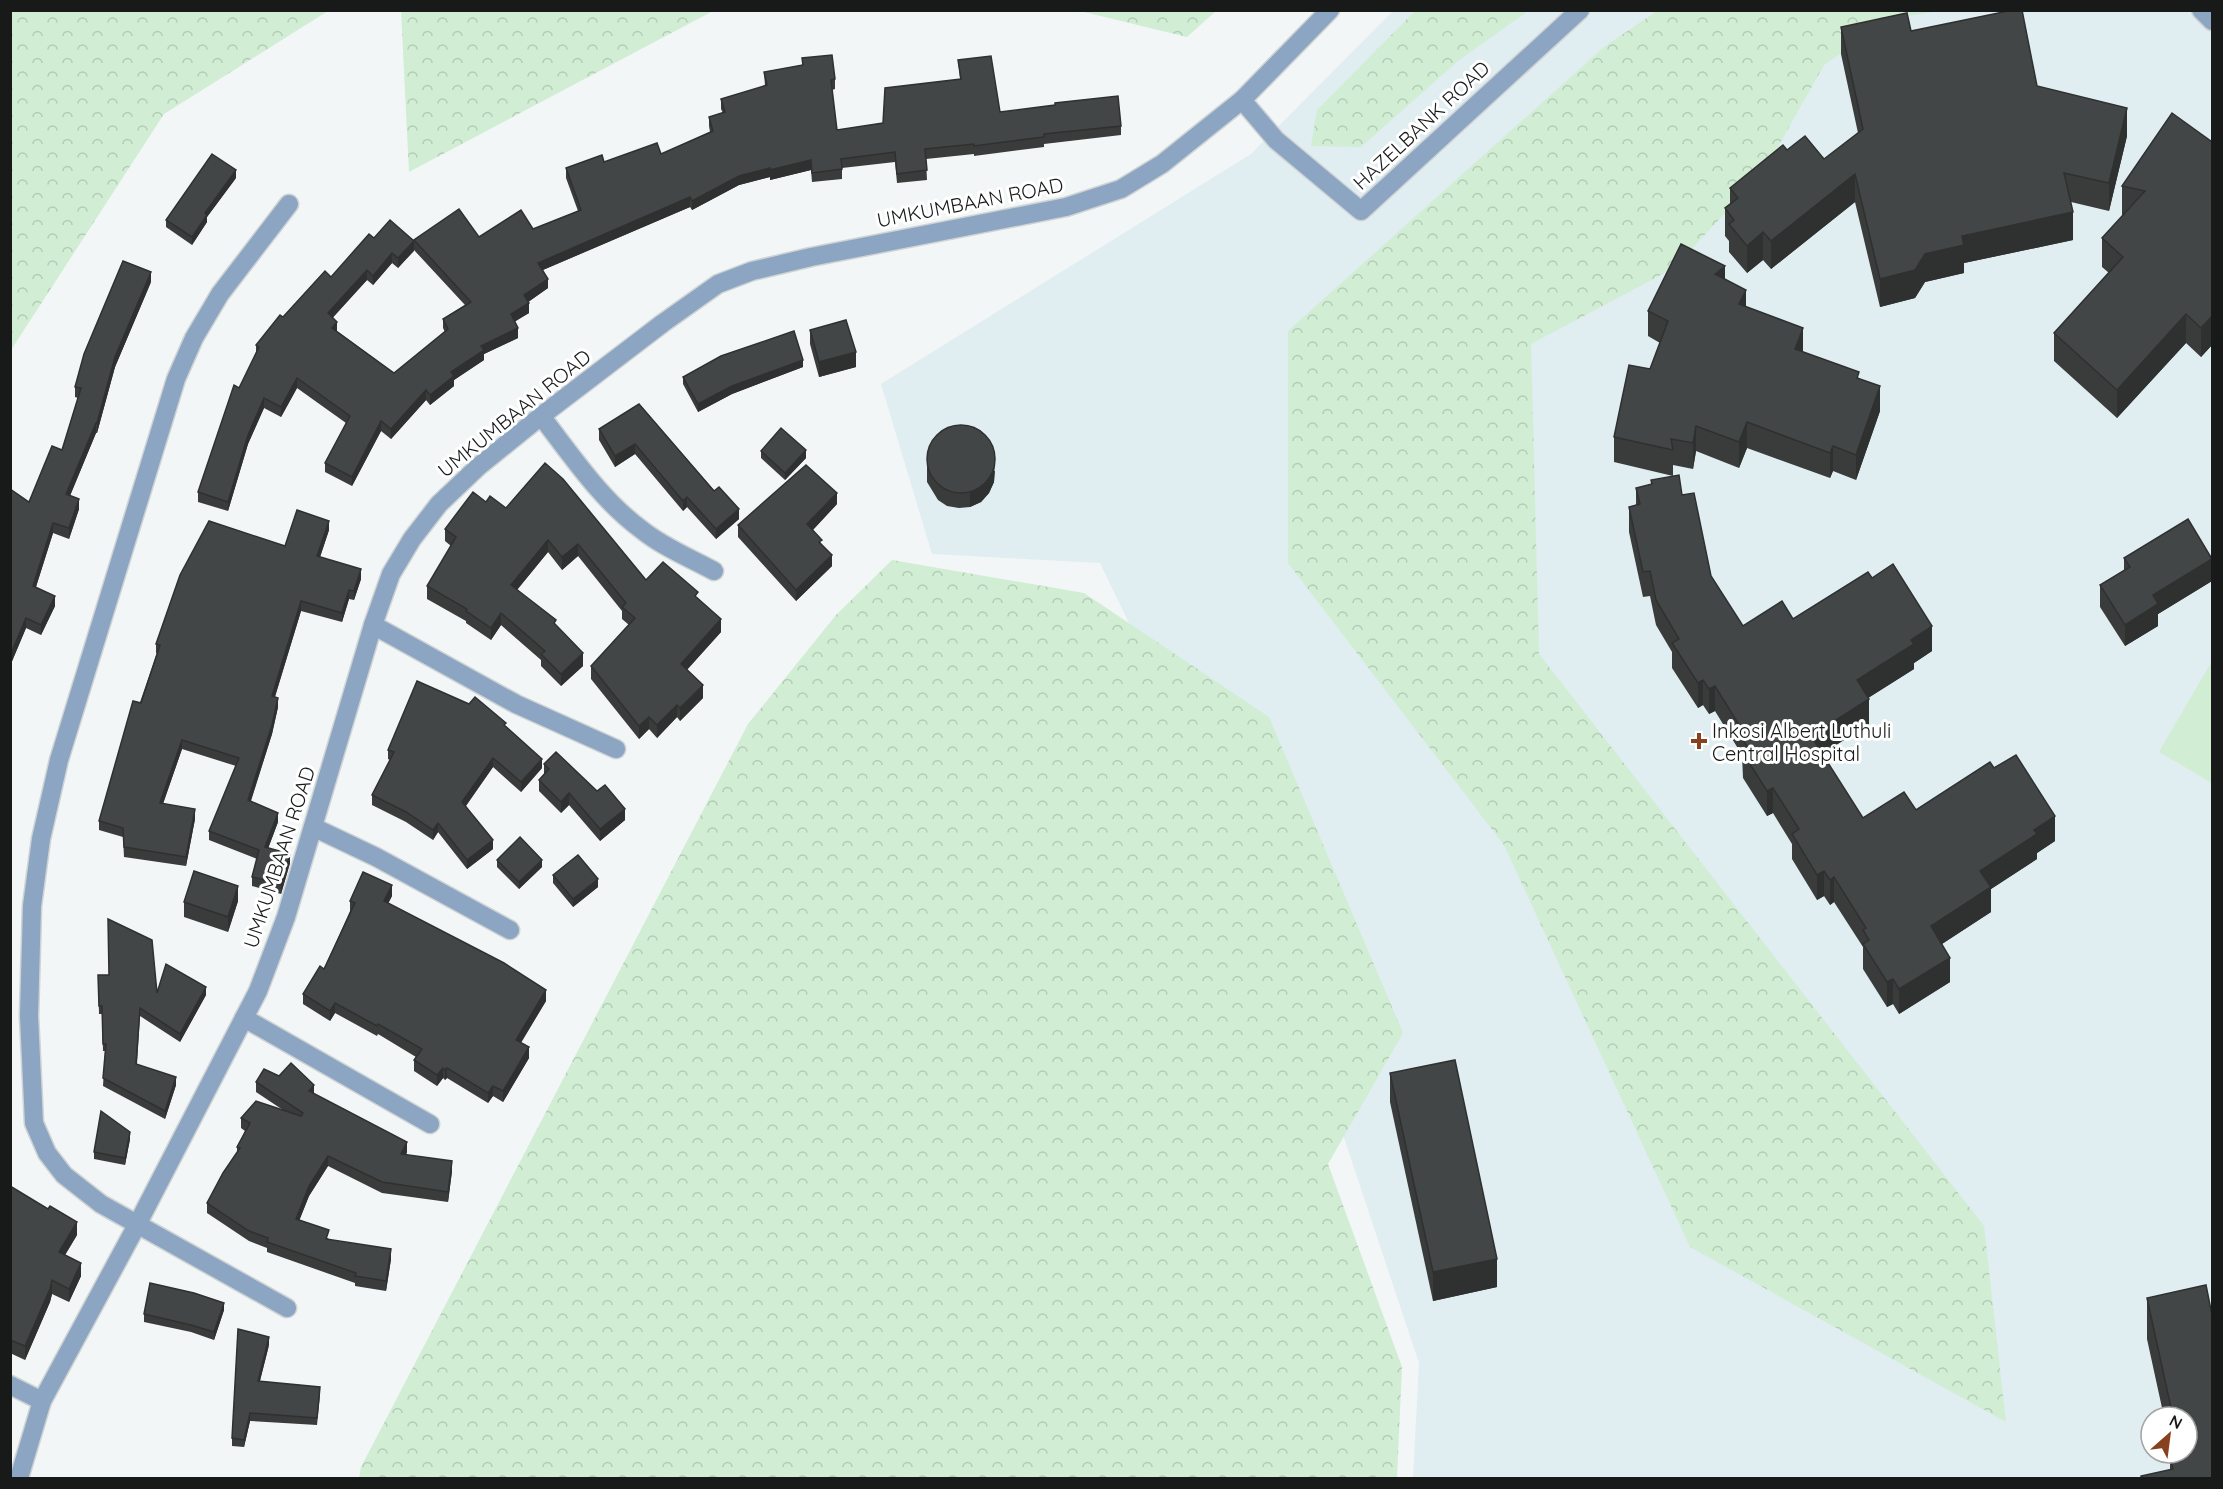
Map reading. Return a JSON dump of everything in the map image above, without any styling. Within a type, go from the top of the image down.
[{"type":"street","name":"UMKUMBAAN ROAD","points":[[19,1479],[42,1401],[137,1225],[258,991],[286,917],[373,625],[391,574],[412,539],[439,504],[479,466],[541,416],[718,284],[752,272],[811,257],[1066,207],[1121,189],[1162,164],[1242,100],[1330,10]]},
{"type":"street","name":"HAZELBANK ROAD","points":[[1242,100],[1276,140],[1361,212],[1580,10]]},
{"type":"street","points":[[2201,10],[2212,21]]},
{"type":"street","points":[[287,1308],[101,1204],[64,1175],[48,1153],[34,1123],[29,1016],[32,906],[41,839],[59,760],[176,379],[194,338],[220,294],[289,204]]},
{"type":"street","points":[[541,416],[609,502],[624,516],[644,532],[714,571]]},
{"type":"street","points":[[373,625],[516,704],[616,749]]},
{"type":"street","points":[[313,827],[376,857],[510,930]]},
{"type":"street","points":[[244,1018],[430,1124]]},
{"type":"street","points":[[10,1385],[42,1401]]},
{"type":"shaded area","name":"Inkosi Albert Luthuli Central Hospital","points":[[1393,11],[2212,11],[2212,1478],[1413,1478],[1419,1363],[1271,918],[1100,563],[932,554],[881,384],[1251,154]]},
{"type":"green space","points":[[11,10],[328,11],[164,114],[11,350]]},
{"type":"green space","points":[[401,10],[713,11],[409,172]]},
{"type":"green space","points":[[1216,10],[1187,37],[1080,11]]},
{"type":"green space","points":[[1415,11],[1528,11],[1458,61],[1361,147],[1311,146],[1317,110]]},
{"type":"green space","points":[[1657,11],[1942,11],[1892,18],[1824,65],[1765,170],[1674,268],[1531,344],[1539,654],[1984,1226],[2006,1422],[1690,1247],[1504,845],[1288,563],[1288,331],[1604,47]]},
{"type":"green space","points":[[892,560],[1084,593],[1269,717],[1403,1033],[1328,1164],[1402,1367],[1397,1478],[359,1478],[361,1467],[748,724],[836,615]]},
{"type":"green space","points":[[2212,661],[2212,783],[2159,752]]},
{"type":"building","points":[[2022,10],[2037,86],[2127,108],[2109,183],[2064,173],[2073,212],[1962,236],[1964,245],[1925,254],[1915,270],[1880,279],[1855,174],[1771,241],[1763,232],[1747,246],[1729,224],[1734,220],[1725,208],[1738,198],[1730,188],[1783,145],[1787,150],[1805,136],[1824,159],[1863,129],[1841,27],[1907,13],[1911,31]]},
{"type":"building","points":[[832,55],[835,79],[831,80],[837,130],[883,123],[885,88],[961,79],[958,60],[991,56],[1000,112],[1118,96],[1121,126],[1044,134],[1044,137],[974,146],[974,144],[925,149],[927,170],[897,174],[895,152],[841,159],[842,169],[812,173],[811,160],[739,176],[692,201],[690,197],[538,263],[548,279],[524,295],[529,303],[511,314],[518,328],[481,346],[484,350],[451,372],[454,376],[430,395],[426,390],[391,429],[381,421],[352,477],[325,463],[350,416],[297,378],[281,407],[264,398],[248,435],[228,502],[198,492],[234,385],[239,388],[259,347],[256,345],[280,315],[283,317],[325,271],[331,277],[369,234],[374,238],[390,220],[414,241],[398,258],[392,253],[373,276],[367,270],[328,313],[337,322],[332,328],[394,373],[448,329],[443,319],[471,302],[414,240],[459,209],[479,237],[521,210],[533,229],[581,210],[566,168],[602,155],[604,162],[657,143],[661,154],[713,131],[709,117],[725,112],[721,99],[767,85],[764,72],[803,65],[802,58]]},
{"type":"building","points":[[2172,113],[2212,142],[2212,316],[2201,328],[2186,314],[2117,390],[2054,333],[2123,257],[2102,238],[2145,191],[2122,186]]},
{"type":"building","points":[[212,154],[236,170],[205,213],[207,215],[192,237],[166,220]]},
{"type":"building","points":[[1681,244],[1725,266],[1715,274],[1746,290],[1739,304],[1803,328],[1795,349],[1859,372],[1857,378],[1880,386],[1856,455],[1833,446],[1830,453],[1747,422],[1739,442],[1696,426],[1693,443],[1671,439],[1673,450],[1614,437],[1629,365],[1650,369],[1668,321],[1648,311]]},
{"type":"building","points":[[123,261],[151,272],[115,357],[97,423],[66,494],[79,499],[69,528],[53,523],[33,586],[55,596],[41,625],[26,618],[10,656],[10,489],[29,502],[52,446],[62,450],[81,388],[75,387],[84,354]]},
{"type":"building","points":[[846,320],[856,352],[819,362],[810,330]]},
{"type":"building","points":[[794,331],[803,360],[732,386],[698,404],[683,377],[721,356]]},
{"type":"building","points":[[639,404],[714,491],[719,487],[739,509],[716,529],[687,497],[683,501],[635,444],[615,456],[599,429]]},
{"type":"building","points":[[968,425],[980,431],[989,440],[995,452],[993,472],[985,483],[968,493],[954,493],[937,483],[929,472],[927,452],[937,435],[948,427]]},
{"type":"building","points":[[781,428],[806,450],[785,473],[761,451]]},
{"type":"building","points":[[545,463],[563,479],[646,580],[663,562],[698,592],[695,596],[721,619],[681,664],[703,685],[680,708],[677,705],[657,725],[649,717],[639,726],[591,666],[635,618],[622,607],[626,603],[578,544],[562,557],[548,540],[511,585],[556,620],[554,623],[583,653],[561,674],[541,654],[545,651],[501,613],[491,628],[466,611],[467,609],[427,586],[456,537],[445,529],[473,492],[486,502],[490,496],[506,508]]},
{"type":"building","points":[[806,465],[837,493],[807,524],[822,540],[819,542],[832,555],[796,590],[738,525]]},
{"type":"building","points":[[1679,475],[1682,495],[1694,493],[1711,576],[1743,626],[1782,601],[1793,619],[1868,572],[1872,578],[1893,564],[1932,626],[1911,640],[1914,644],[1857,680],[1869,699],[1811,736],[1863,818],[1904,792],[1916,810],[1990,762],[1994,768],[2016,755],[2055,816],[2034,830],[2037,834],[1980,871],[1991,887],[1931,926],[1950,958],[1899,989],[1893,979],[1887,982],[1863,944],[1869,940],[1863,930],[1866,928],[1834,877],[1830,880],[1824,871],[1817,875],[1792,834],[1799,829],[1773,788],[1767,791],[1743,753],[1749,749],[1742,739],[1746,736],[1715,686],[1709,689],[1703,680],[1698,683],[1672,643],[1679,639],[1656,600],[1650,571],[1643,572],[1629,507],[1640,504],[1636,488],[1652,484],[1651,480]]},
{"type":"building","points":[[297,510],[329,521],[317,556],[361,569],[354,591],[349,590],[342,613],[301,601],[272,696],[278,698],[272,725],[248,800],[278,813],[265,847],[290,854],[281,884],[252,877],[259,850],[209,831],[239,758],[182,740],[160,803],[195,809],[186,857],[124,847],[123,828],[99,821],[133,701],[141,703],[160,645],[156,644],[180,575],[209,521],[285,546]]},
{"type":"building","points":[[2188,519],[2212,559],[2153,595],[2158,604],[2125,625],[2100,585],[2130,567],[2124,558]]},
{"type":"building","points":[[417,681],[469,704],[475,697],[506,723],[504,725],[542,759],[521,782],[493,758],[462,802],[493,840],[467,860],[438,823],[433,830],[406,812],[372,795],[394,752],[388,750]]},
{"type":"building","points":[[556,752],[597,791],[605,785],[625,809],[600,829],[569,793],[561,802],[539,780],[549,769],[544,764]]},
{"type":"building","points":[[520,837],[542,860],[519,882],[497,860]]},
{"type":"building","points":[[578,855],[598,879],[573,899],[553,875]]},
{"type":"building","points":[[194,871],[238,886],[228,917],[184,902]]},
{"type":"building","points":[[363,872],[392,885],[384,901],[504,963],[546,990],[516,1040],[529,1047],[503,1091],[493,1086],[488,1093],[447,1068],[445,1070],[443,1068],[437,1075],[414,1060],[422,1049],[335,1003],[330,1011],[303,994],[320,966],[324,969],[355,903],[350,901]]},
{"type":"building","points":[[108,919],[152,940],[157,993],[166,964],[206,987],[180,1034],[140,1008],[136,1064],[176,1077],[165,1111],[103,1078],[106,1044],[103,1044],[98,975],[109,975]]},
{"type":"building","points":[[1455,1060],[1497,1259],[1433,1272],[1390,1073]]},
{"type":"building","points":[[291,1063],[314,1085],[309,1091],[407,1142],[401,1154],[452,1161],[448,1192],[382,1182],[328,1156],[309,1186],[296,1219],[329,1230],[326,1239],[391,1249],[386,1281],[355,1276],[356,1273],[267,1242],[268,1238],[249,1231],[207,1203],[240,1148],[237,1147],[250,1123],[241,1118],[256,1101],[301,1116],[303,1113],[256,1082],[264,1069],[279,1076]]},
{"type":"building","points":[[101,1111],[130,1132],[125,1158],[94,1152]]},
{"type":"building","points":[[10,1186],[48,1209],[50,1206],[77,1222],[59,1252],[81,1263],[69,1289],[52,1280],[25,1346],[10,1340]]},
{"type":"building","points":[[150,1283],[194,1293],[224,1303],[214,1332],[144,1314]]},
{"type":"building","points":[[2206,1285],[2212,1315],[2212,1479],[2142,1479],[2141,1476],[2173,1469],[2172,1465],[2199,1465],[2199,1405],[2170,1405],[2147,1298]]},
{"type":"building","points":[[238,1329],[269,1337],[258,1381],[320,1387],[317,1418],[250,1413],[244,1440],[232,1438]]},
{"type":"place","name":"Inkosi Albert Luthuli Central Hospital","points":[[1699,741]]}]
